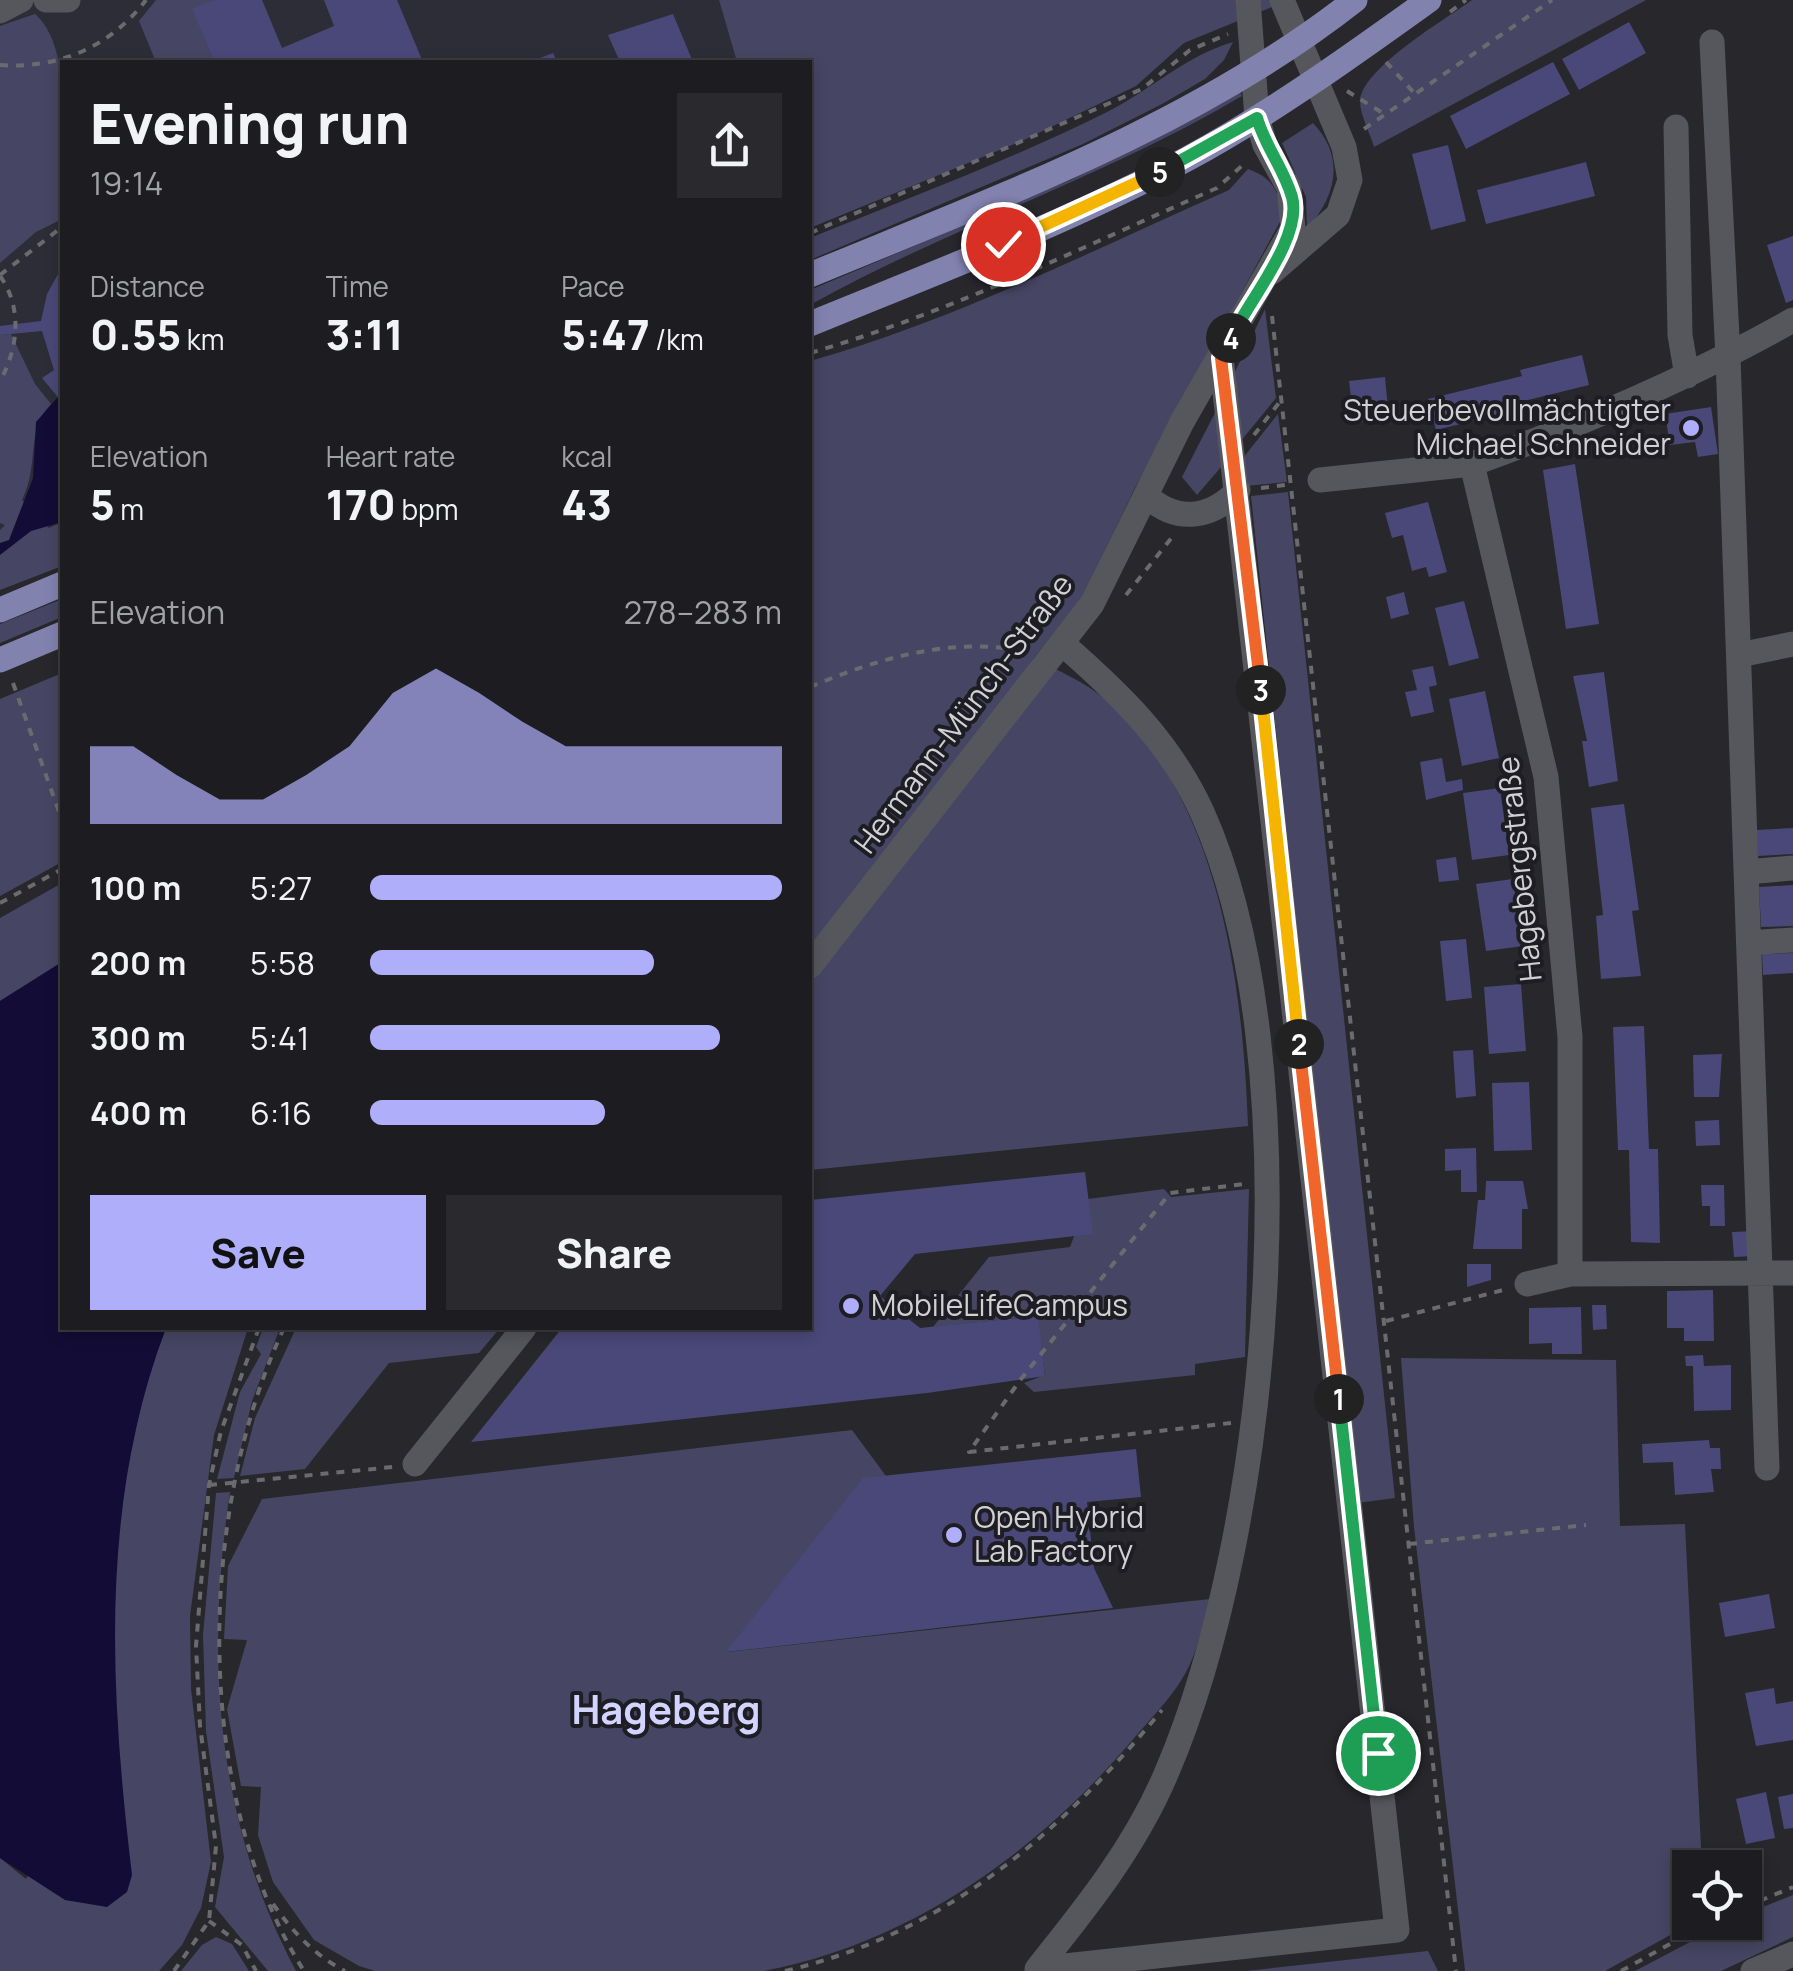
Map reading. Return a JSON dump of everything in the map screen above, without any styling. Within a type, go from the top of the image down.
[{"type":"main road","points":[[812,274],[1066,168],[1252,69],[1355,0]]},
{"type":"main road","points":[[812,323],[1098,203],[1257,118],[1429,0]]},
{"type":"main road","points":[[0,610],[60,585]]},
{"type":"main road","points":[[5,669],[60,635]]},
{"type":"street","points":[[0,11],[21,0]]},
{"type":"street","points":[[46,0],[68,0]]},
{"type":"street","name":"Hermann-Münch-Straße","points":[[812,963],[1058,652],[1104,581],[1249,300],[1294,228],[1289,188],[1265,145],[1257,118],[1248,0]]},
{"type":"street","name":"Hermann-Münch-Straße","points":[[1264,278],[1318,236],[1345,201],[1350,180],[1347,156],[1282,0]]},
{"type":"street","points":[[1712,42],[1728,357],[1767,1468]]},
{"type":"street","points":[[1676,128],[1680,320],[1687,376]]},
{"type":"street","points":[[1320,480],[1472,464],[1584,423],[1728,357],[1793,320]]},
{"type":"street","points":[[1058,652],[1129,702],[1159,738],[1202,813],[1224,870],[1255,1016],[1262,1091],[1264,1225],[1249,1466],[1208,1650],[1166,1773],[1133,1837],[1090,1902],[1037,1969],[1397,1930],[1221,358]]},
{"type":"street","name":"Hagebergstraße","points":[[1472,464],[1546,776],[1570,1036],[1570,1274]]},
{"type":"street","points":[[1146,495],[1163,511],[1190,515],[1216,509],[1238,490]]},
{"type":"street","points":[[1739,655],[1793,644]]},
{"type":"street","points":[[1758,871],[1793,868]]},
{"type":"street","points":[[1762,942],[1793,940]]},
{"type":"street","points":[[1527,1284],[1570,1274],[1793,1272]]},
{"type":"street","points":[[415,1464],[522,1330]]},
{"type":"street","points":[[1753,1971],[1793,1954]]},
{"type":"path","points":[[0,66],[49,63],[92,49],[146,0]]},
{"type":"path","points":[[1360,132],[1552,0]]},
{"type":"path","points":[[812,231],[1142,89],[1204,41],[1250,28]]},
{"type":"path","points":[[1384,59],[1416,95]]},
{"type":"path","points":[[1348,91],[1386,115]]},
{"type":"path","points":[[0,381],[13,359],[16,315],[0,276],[60,229]]},
{"type":"path","points":[[1249,300],[1271,311],[1456,1971]]},
{"type":"path","points":[[812,686],[899,655],[945,647],[1058,652]]},
{"type":"path","points":[[5,669],[60,815]]},
{"type":"path","points":[[0,903],[60,870]]},
{"type":"path","points":[[1232,1423],[970,1452],[1005,1400],[1170,1192],[1254,1183]]},
{"type":"path","points":[[1384,1322],[1527,1284]]},
{"type":"path","points":[[174,1971],[208,1921],[216,1846],[200,1726],[196,1646],[209,1485],[221,1431],[258,1330]]},
{"type":"path","points":[[283,1330],[256,1400],[235,1484],[222,1561],[219,1644],[224,1724],[235,1786],[268,1897],[304,1971]]},
{"type":"path","points":[[209,1485],[415,1464]]},
{"type":"path","points":[[1397,1509],[1405,1508]]},
{"type":"path","points":[[1409,1544],[1586,1525]]},
{"type":"path","points":[[1404,1567],[1411,1566]]},
{"type":"path","points":[[1411,1629],[1418,1628]]},
{"type":"path","points":[[785,1971],[822,1962],[912,1925],[995,1876],[1096,1788],[1167,1704]]},
{"type":"path","points":[[1762,1900],[1793,1888]]},
{"type":"path","points":[[268,1897],[295,1934],[326,1962],[345,1971]]},
{"type":"path","points":[[208,1921],[242,1945],[256,1971]]},
{"type":"path","points":[[1621,1971],[1677,1940]]},
{"type":"shaded area","points":[[0,0],[719,0],[736,60],[60,60],[60,567],[0,590]]},
{"type":"shaded area","points":[[156,0],[215,0],[193,10],[213,60],[155,60],[139,21]]},
{"type":"shaded area","points":[[719,0],[1289,0],[1184,43],[1136,86],[1024,140],[812,227],[812,60],[736,60]]},
{"type":"shaded area","points":[[1472,0],[1646,0],[1374,147],[1360,106],[1364,88],[1389,60]]},
{"type":"shaded area","points":[[35,14],[48,30],[57,53],[60,220],[36,232],[0,263],[0,26]]},
{"type":"shaded area","points":[[1233,42],[1224,60],[1205,79],[1162,104],[1083,144],[812,259],[812,237],[1071,130]]},
{"type":"shaded area","points":[[1240,92],[1242,96],[1136,152],[917,251],[812,304],[812,289],[1073,179]]},
{"type":"shaded area","points":[[1313,123],[1330,150],[1333,177],[1325,203],[1307,229],[1306,197],[1282,143]]},
{"type":"shaded area","points":[[1248,169],[1264,177],[1280,202],[1281,220],[1135,488],[1080,601],[1033,659],[1106,700],[1145,740],[1176,788],[1200,841],[1231,956],[1240,1014],[1248,1126],[812,1170],[812,360],[917,326],[1229,190]]},
{"type":"shaded area","points":[[1265,309],[1276,398],[1240,442],[1234,374]]},
{"type":"shaded area","points":[[11,334],[35,384],[51,404],[38,425],[22,500],[49,528],[60,523],[60,567],[0,590],[0,530],[5,525],[0,523],[0,335]]},
{"type":"shaded area","points":[[57,398],[60,400],[60,523],[31,531],[0,555],[0,543],[9,540],[33,478],[36,422]]},
{"type":"shaded area","points":[[1221,401],[1228,459],[1197,495],[1182,477]]},
{"type":"shaded area","points":[[1278,414],[1287,482],[1245,486],[1243,458]]},
{"type":"shaded area","points":[[1288,492],[1395,1498],[1357,1503],[1251,496]]},
{"type":"shaded area","points":[[60,600],[60,618],[0,643],[0,624]]},
{"type":"shaded area","points":[[60,674],[60,863],[0,896],[0,699]]},
{"type":"shaded area","points":[[60,884],[60,963],[0,1001],[0,918]]},
{"type":"shaded area","points":[[60,963],[60,1330],[165,1330],[144,1395],[129,1462],[120,1530],[115,1667],[132,1875],[127,1892],[107,1907],[65,1900],[0,1858],[0,1001]]},
{"type":"shaded area","points":[[1164,1189],[1171,1197],[1249,1189],[1245,1357],[1195,1364],[1195,1375],[1034,1392],[1024,1383],[1045,1375],[1037,1316],[933,1327],[989,1257],[1070,1247],[1088,1199]]},
{"type":"shaded area","points":[[165,1330],[247,1330],[214,1435],[190,1616],[191,1689],[211,1862],[201,1908],[182,1945],[159,1971],[0,1971],[0,1858],[26,1879],[115,1734],[112,1615],[121,1499],[147,1377]]},
{"type":"shaded area","points":[[262,1330],[279,1330],[252,1401],[234,1478],[217,1479],[240,1392],[261,1354],[256,1347]]},
{"type":"shaded area","points":[[295,1330],[498,1330],[479,1353],[389,1363],[305,1469],[240,1476],[255,1418]]},
{"type":"shaded area","points":[[1401,1358],[1616,1360],[1620,1526],[1685,1524],[1701,1850],[1672,1850],[1672,1934],[1605,1971],[1465,1971],[1414,1527]]},
{"type":"shaded area","points":[[852,1430],[886,1476],[863,1479],[727,1652],[1210,1599],[1196,1649],[1179,1684],[1098,1779],[1057,1818],[1014,1854],[921,1915],[818,1958],[763,1971],[375,1971],[314,1940],[273,1882],[258,1835],[261,1787],[241,1786],[227,1709],[247,1640],[224,1639],[228,1566],[262,1499]]},
{"type":"shaded area","points":[[230,1492],[219,1616],[224,1738],[248,1856],[296,1971],[268,1971],[215,1907],[224,1857],[206,1731],[203,1635],[216,1493]]},
{"type":"shaded area","points":[[1793,1895],[1793,1937],[1721,1971],[1635,1971],[1694,1940],[1762,1940],[1762,1907]]},
{"type":"shaded area","points":[[216,1937],[232,1944],[249,1971],[181,1971],[202,1945]]},
{"type":"shaded area","points":[[1428,1951],[1438,1971],[1246,1971]]},
{"type":"building","points":[[215,0],[262,0],[282,48],[334,26],[324,0],[397,0],[422,60],[213,60],[192,9]]},
{"type":"building","points":[[673,14],[692,60],[619,60],[608,35]]},
{"type":"building","points":[[1629,22],[1646,53],[1579,90],[1562,59]]},
{"type":"building","points":[[553,53],[556,60],[535,60]]},
{"type":"building","points":[[1553,62],[1570,94],[1466,149],[1450,116]]},
{"type":"building","points":[[1448,145],[1466,221],[1431,230],[1412,154]]},
{"type":"building","points":[[1586,162],[1595,196],[1486,224],[1477,190]]},
{"type":"building","points":[[1793,236],[1793,300],[1786,303],[1767,245]]},
{"type":"building","points":[[60,271],[60,400],[42,378],[54,370],[42,331],[0,335],[0,326],[41,321],[47,294]]},
{"type":"building","points":[[1582,355],[1589,385],[1528,400],[1529,407],[1436,430],[1428,399],[1522,376],[1520,370]]},
{"type":"building","points":[[1385,377],[1389,419],[1354,423],[1349,381]]},
{"type":"building","name":"Steuerbevollmächtigter Michael Schneider","points":[[1711,407],[1718,454],[1698,457],[1695,442],[1670,445],[1665,414]]},
{"type":"building","points":[[1575,464],[1599,624],[1566,629],[1543,470]]},
{"type":"building","points":[[1428,502],[1447,572],[1429,577],[1426,567],[1412,571],[1403,535],[1392,538],[1385,513]]},
{"type":"building","points":[[1404,592],[1409,614],[1391,619],[1386,597]]},
{"type":"building","points":[[1464,601],[1479,658],[1449,666],[1435,608]]},
{"type":"building","points":[[1433,666],[1437,685],[1429,687],[1434,712],[1411,717],[1405,692],[1417,690],[1412,670]]},
{"type":"building","points":[[1604,672],[1618,781],[1589,787],[1582,741],[1587,741],[1573,676]]},
{"type":"building","points":[[1485,691],[1499,758],[1462,766],[1449,699]]},
{"type":"building","points":[[1442,758],[1446,782],[1462,779],[1463,790],[1426,800],[1420,762]]},
{"type":"building","points":[[1500,788],[1509,855],[1472,860],[1463,793]]},
{"type":"building","points":[[1624,804],[1639,910],[1632,911],[1641,976],[1601,979],[1596,916],[1603,915],[1591,808]]},
{"type":"building","points":[[1793,828],[1793,854],[1758,856],[1756,830]]},
{"type":"building","points":[[1456,857],[1459,880],[1439,882],[1436,860]]},
{"type":"building","points":[[1513,879],[1523,946],[1486,951],[1476,884]]},
{"type":"building","points":[[1793,885],[1793,926],[1761,927],[1759,887]]},
{"type":"building","points":[[1466,939],[1472,998],[1446,1001],[1440,941]]},
{"type":"building","points":[[1793,953],[1793,973],[1763,975],[1762,954]]},
{"type":"building","points":[[1521,984],[1526,1051],[1489,1054],[1484,987]]},
{"type":"building","points":[[1644,1026],[1649,1149],[1658,1149],[1660,1243],[1631,1242],[1629,1150],[1618,1150],[1613,1027]]},
{"type":"building","points":[[1473,1050],[1476,1096],[1456,1098],[1453,1051]]},
{"type":"building","points":[[1722,1054],[1719,1097],[1694,1097],[1693,1055]]},
{"type":"building","points":[[1529,1082],[1532,1150],[1494,1151],[1492,1083]]},
{"type":"building","points":[[1719,1120],[1720,1145],[1696,1146],[1695,1121]]},
{"type":"building","points":[[1476,1148],[1477,1192],[1461,1192],[1461,1170],[1445,1171],[1445,1149]]},
{"type":"building","name":"MobileLifeCampus","points":[[1085,1172],[1093,1234],[915,1254],[880,1296],[920,1328],[1038,1316],[1045,1376],[927,1393],[471,1442],[560,1330],[812,1330],[812,1200]]},
{"type":"building","points":[[1486,1181],[1523,1181],[1528,1209],[1522,1209],[1522,1249],[1473,1249],[1478,1200],[1485,1200]]},
{"type":"building","points":[[1701,1185],[1724,1185],[1725,1226],[1710,1226],[1710,1206],[1702,1206]]},
{"type":"building","points":[[1755,1231],[1756,1256],[1734,1257],[1732,1232]]},
{"type":"building","points":[[1467,1264],[1491,1264],[1491,1280],[1467,1287]]},
{"type":"building","points":[[1713,1290],[1714,1341],[1684,1341],[1684,1328],[1667,1328],[1667,1291]]},
{"type":"building","points":[[1592,1305],[1606,1305],[1607,1329],[1593,1330]]},
{"type":"building","points":[[1581,1307],[1582,1354],[1552,1354],[1552,1343],[1529,1344],[1529,1308]]},
{"type":"building","points":[[1703,1355],[1704,1366],[1731,1365],[1731,1410],[1694,1411],[1693,1366],[1686,1366],[1685,1356]]},
{"type":"building","points":[[1709,1440],[1710,1448],[1720,1448],[1721,1469],[1711,1469],[1714,1492],[1675,1495],[1673,1462],[1643,1463],[1642,1444]]},
{"type":"building","name":"Open Hybrid Lab Factory","points":[[1136,1449],[1141,1497],[1087,1502],[1094,1568],[1113,1608],[726,1652],[863,1478]]},
{"type":"building","points":[[1769,1594],[1775,1628],[1725,1637],[1719,1603]]},
{"type":"building","points":[[1774,1688],[1776,1704],[1793,1701],[1793,1740],[1756,1746],[1745,1693]]},
{"type":"building","points":[[1766,1792],[1775,1838],[1746,1844],[1736,1799]]},
{"type":"building","points":[[1793,1794],[1793,1828],[1784,1829],[1778,1797]]},
{"type":"place","name":"Steuerbevollmächtigter Michael Schneider","points":[[1691,428]]},
{"type":"place","name":"MobileLifeCampus","points":[[851,1306]]},
{"type":"place","name":"Open Hybrid Lab Factory","points":[[954,1535]]},
{"type":"district","name":"Hageberg","points":[[666,1710]]},
{"type":"route","points":[[1003,244],[1098,203],[1257,118],[1265,145],[1293,202],[1294,228],[1249,300],[1221,358],[1378,1753]]}]
